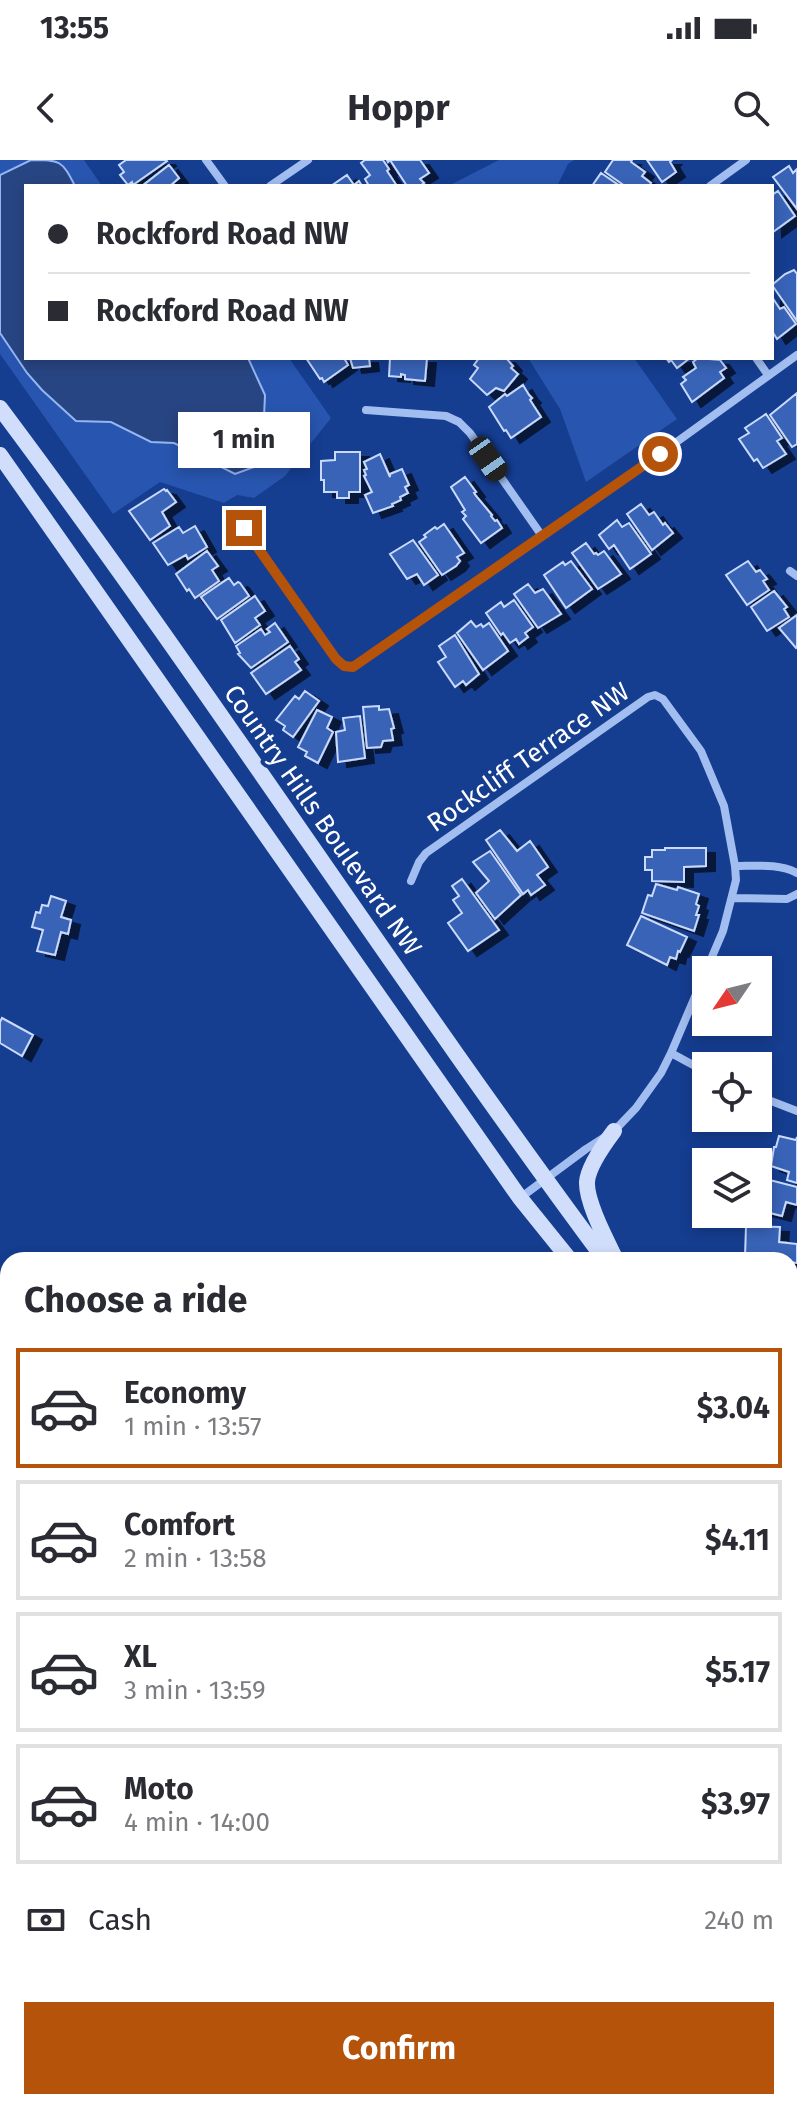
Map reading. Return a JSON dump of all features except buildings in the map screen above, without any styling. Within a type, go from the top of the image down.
[{"type":"main road","name":"Country Hills Boulevard NW","points":[[0,408],[599,1252]]},
{"type":"main road","points":[[0,455],[520,1198],[564,1252]]},
{"type":"main road","points":[[612,1252],[595,1214],[587,1181],[599,1151],[614,1131]]},
{"type":"street","points":[[206,160],[224,184]]},
{"type":"street","points":[[273,184],[308,160]]},
{"type":"street","points":[[713,184],[746,160]]},
{"type":"street","points":[[244,528],[336,659],[341,665],[358,665],[797,355]]},
{"type":"street","points":[[757,360],[768,375]]},
{"type":"street","points":[[366,410],[446,416],[459,422],[470,433],[542,536]]},
{"type":"street","name":"Rockcliff Terrace NW","points":[[411,881],[426,853],[655,695],[663,699],[701,751],[724,806],[735,866],[732,898],[723,931],[661,1073],[636,1108],[614,1131],[520,1198]]},
{"type":"street","points":[[735,866],[772,867],[797,873]]},
{"type":"street","points":[[732,898],[787,899],[797,894]]},
{"type":"street","points":[[671,1053],[692,1064]]},
{"type":"street","points":[[772,1101],[797,1111]]},
{"type":"shaded area","points":[[0,160],[84,160],[101,184],[24,184],[24,360],[290,360],[331,418],[285,476],[254,498],[237,495],[224,503],[160,482],[113,514],[0,354]]},
{"type":"shaded area","points":[[31,160],[48,160],[63,166],[74,184],[24,184],[24,360],[249,360],[265,395],[263,439],[254,467],[235,474],[174,443],[151,442],[111,422],[76,421],[27,373],[0,333],[0,175]]},
{"type":"shaded area","points":[[499,160],[574,160],[568,164],[558,184],[452,184]]},
{"type":"shaded area","points":[[529,360],[635,360],[677,419],[586,482],[560,409]]},
{"type":"route","points":[[244,528],[338,663],[353,667],[660,454]]}]
